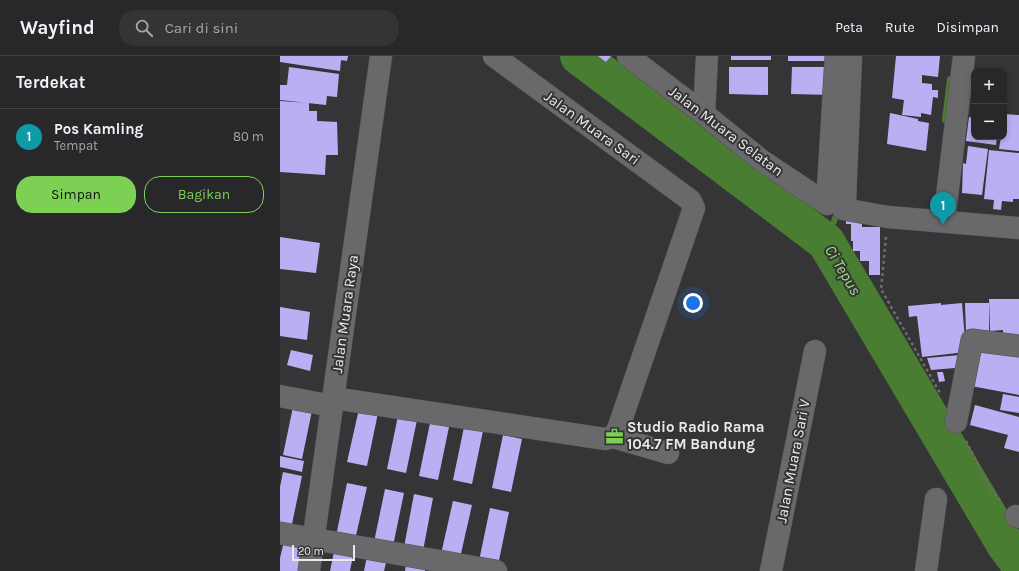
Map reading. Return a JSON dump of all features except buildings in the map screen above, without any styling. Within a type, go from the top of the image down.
[{"type":"street","name":"Jalan Muara Raya","points":[[308,571],[314,540],[380,56]]},
{"type":"street","name":"Jalan Muara Sari","points":[[494,56],[690,200],[694,208],[618,429],[613,437]]},
{"type":"street","name":"Jalan Muara Selatan","points":[[628,56],[704,114],[762,161],[840,202]]},
{"type":"street","points":[[704,114],[707,56]]},
{"type":"street","points":[[836,56],[840,202]]},
{"type":"street","points":[[840,202],[851,56]]},
{"type":"street","points":[[944,221],[964,56]]},
{"type":"street","points":[[840,202],[888,217],[1019,228]]},
{"type":"street","points":[[956,422],[972,340],[1019,346]]},
{"type":"street","name":"Jalan Muara Sari V","points":[[771,571],[815,351]]},
{"type":"street","points":[[280,396],[605,439],[613,437],[668,453]]},
{"type":"street","points":[[926,571],[936,499]]},
{"type":"street","points":[[280,533],[496,571]]},
{"type":"path","points":[[888,217],[882,289],[956,422],[991,490],[1010,513],[1018,516]]},
{"type":"waterway","name":"Ci Tepus","points":[[579,56],[826,242],[1005,544],[1019,563]]},
{"type":"waterway","points":[[945,120],[950,79]]},
{"type":"waterway","points":[[826,242],[836,216]]},
{"type":"place","name":"Pos Kamling","points":[[943,225]]},
{"type":"place","name":"Studio Radio Rama 104.7 FM Bandung","points":[[614,436]]}]
